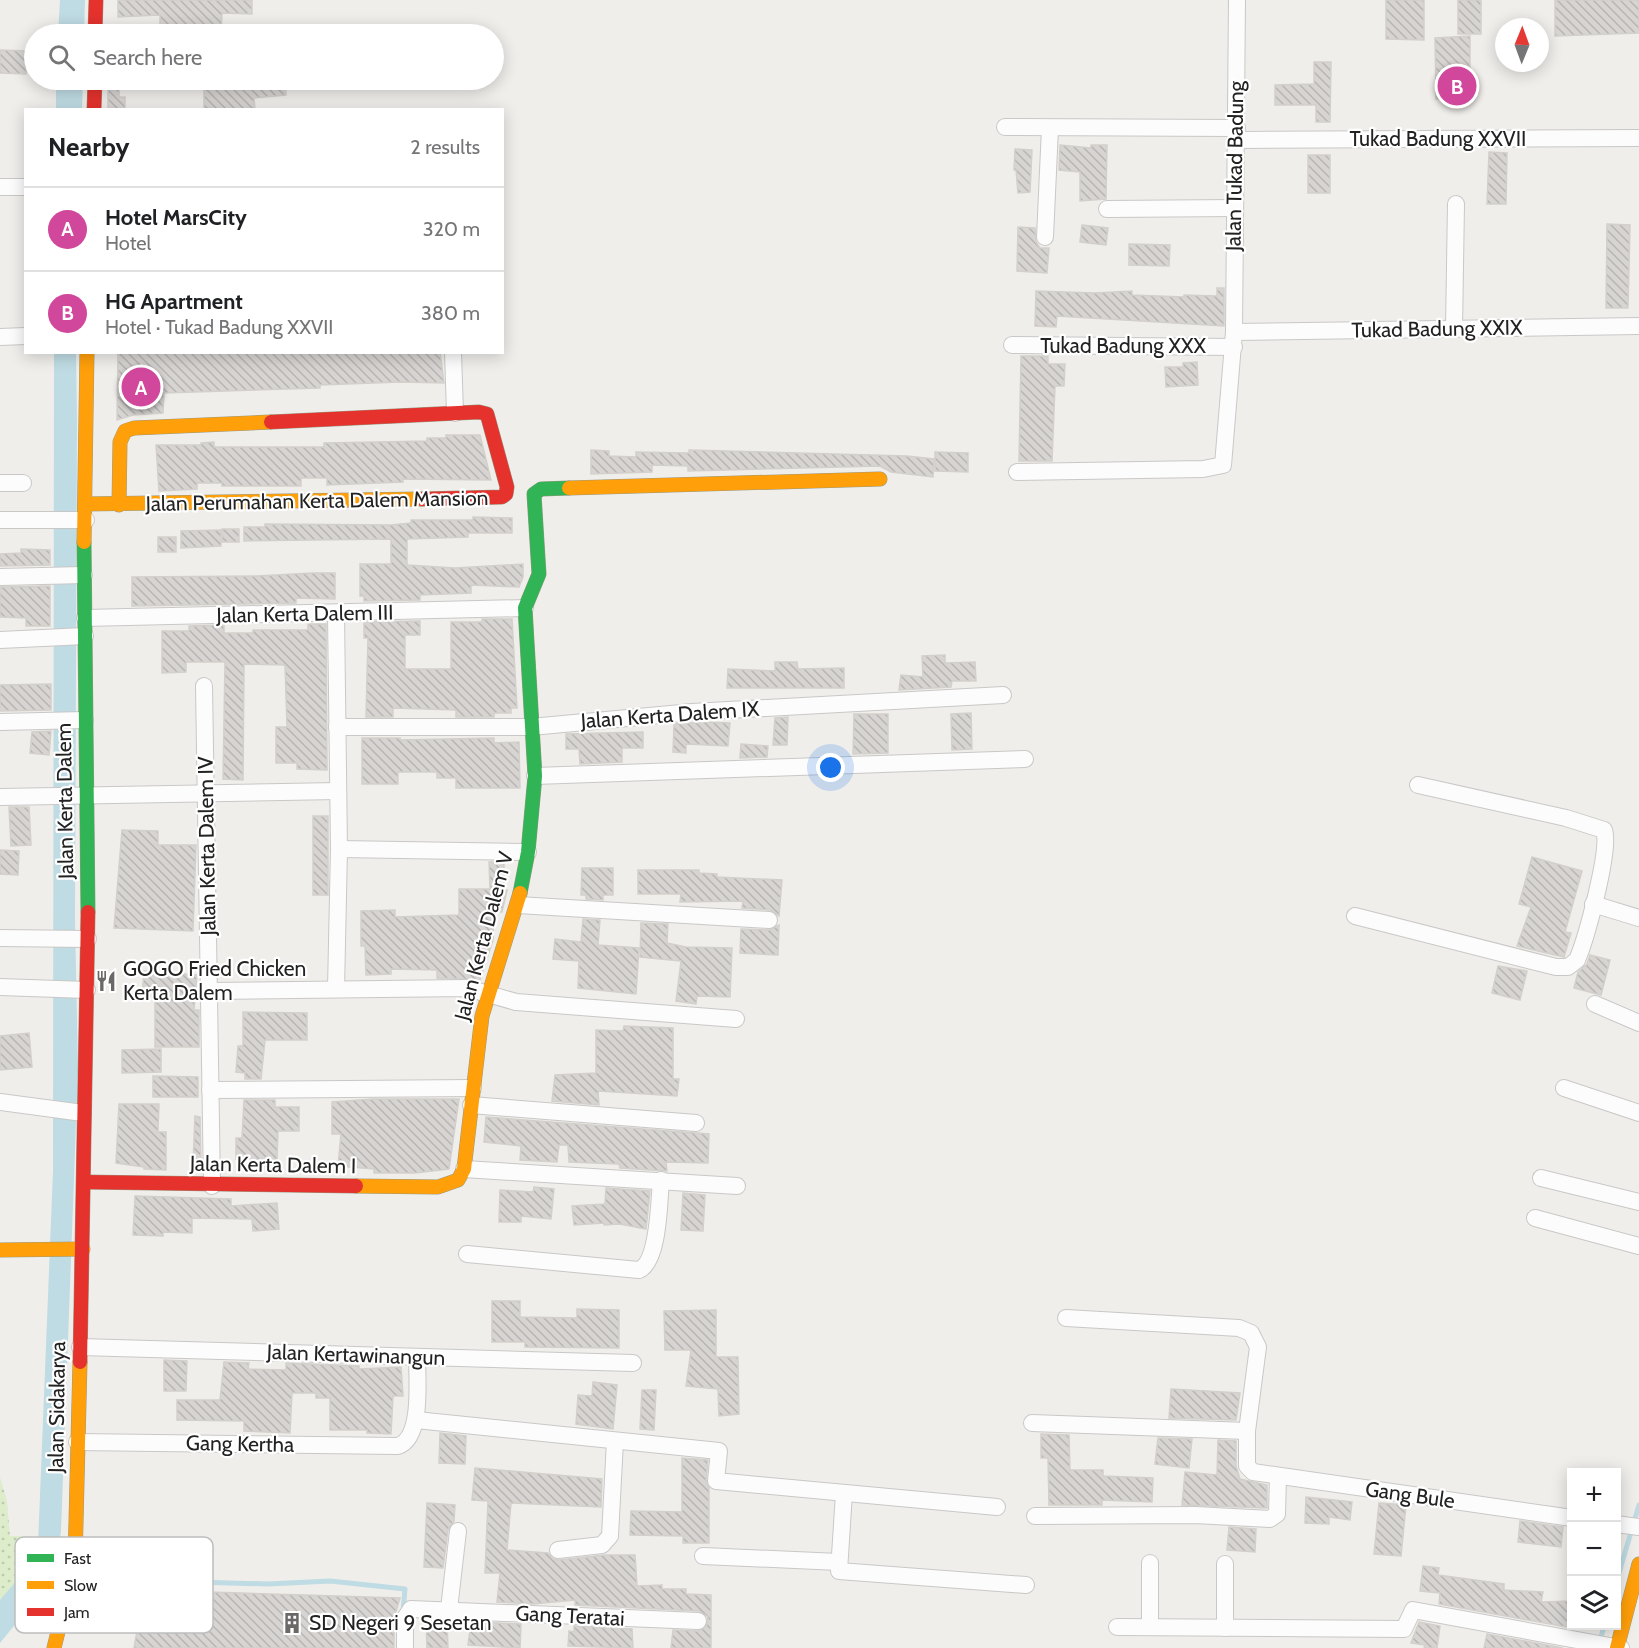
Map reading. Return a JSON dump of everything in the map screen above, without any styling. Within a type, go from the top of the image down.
[{"type":"street","points":[[95,24],[96,0]]},
{"type":"street","name":"Jalan Tukad Badung","points":[[1017,472],[1222,466],[1234,339],[1237,0]]},
{"type":"street","points":[[94,90],[94,108]]},
{"type":"street","name":"Tukad Badung XXVII","points":[[1005,127],[1237,134],[1639,138]]},
{"type":"street","points":[[1045,237],[1050,128]]},
{"type":"street","points":[[0,187],[24,187]]},
{"type":"street","points":[[1454,328],[1456,204]]},
{"type":"street","points":[[1107,209],[1235,208]]},
{"type":"street","name":"Tukad Badung XXIX","points":[[1234,339],[1454,328],[1639,326]]},
{"type":"street","points":[[0,337],[24,336]]},
{"type":"street","name":"Tukad Badung XXX","points":[[1012,345],[1234,339]]},
{"type":"street","name":"Jalan Kerta Dalem","points":[[79,1248],[84,1182],[81,1112],[84,990],[82,636],[85,618],[82,575],[87,354]]},
{"type":"street","points":[[453,354],[455,413]]},
{"type":"street","name":"Jalan Perumahan Kerta Dalem Mansion","points":[[84,515],[119,505],[504,496],[507,487],[487,414],[479,412],[128,428],[120,442],[119,505]]},
{"type":"street","name":"Jalan Kerta Dalem V","points":[[462,1173],[482,1016],[518,905],[528,852],[535,776],[525,608],[539,574],[534,499],[536,491],[553,488],[880,480]]},
{"type":"street","points":[[0,483],[23,483]]},
{"type":"street","points":[[0,520],[84,515]]},
{"type":"street","points":[[0,577],[82,575]]},
{"type":"street","name":"Jalan Kerta Dalem III","points":[[85,618],[525,608]]},
{"type":"street","points":[[336,614],[339,849],[336,989]]},
{"type":"street","points":[[0,640],[82,636]]},
{"type":"street","name":"Jalan Kerta Dalem IV","points":[[204,686],[202,794],[210,992],[212,1186]]},
{"type":"street","name":"Jalan Kerta Dalem IX","points":[[337,728],[531,727],[692,712],[1003,695]]},
{"type":"street","points":[[0,722],[82,720]]},
{"type":"street","points":[[535,776],[1025,759]]},
{"type":"street","points":[[1355,916],[1545,965],[1568,967],[1577,960],[1582,949],[1607,838],[1604,830],[1566,818],[1418,785]]},
{"type":"street","points":[[0,797],[338,791]]},
{"type":"street","points":[[339,849],[528,852]]},
{"type":"street","points":[[1593,904],[1639,918]]},
{"type":"street","points":[[518,905],[769,920]]},
{"type":"street","points":[[0,938],[83,938]]},
{"type":"street","points":[[0,987],[84,990]]},
{"type":"street","points":[[210,992],[467,988],[516,1002],[735,1019]]},
{"type":"street","points":[[1595,1004],[1639,1023]]},
{"type":"street","points":[[1564,1088],[1639,1113]]},
{"type":"street","points":[[210,1090],[472,1096],[696,1124]]},
{"type":"street","points":[[0,1102],[47,1110],[81,1112]]},
{"type":"street","points":[[462,1173],[661,1180],[737,1186]]},
{"type":"street","name":"Jalan Kerta Dalem I","points":[[84,1182],[212,1186],[438,1187],[453,1183],[462,1173]]},
{"type":"street","points":[[1542,1178],[1639,1202]]},
{"type":"street","points":[[466,1254],[639,1270],[645,1268],[652,1256],[661,1180]]},
{"type":"street","points":[[1534,1218],[1639,1246]]},
{"type":"street","points":[[0,1250],[79,1248]]},
{"type":"street","name":"Jalan Sidakarya","points":[[75,1537],[80,1347],[79,1248]]},
{"type":"street","points":[[1032,1423],[1248,1431],[1258,1347],[1251,1333],[1239,1328],[1066,1318]]},
{"type":"street","name":"Jalan Kertawinangun","points":[[80,1347],[633,1363]]},
{"type":"street","points":[[417,1357],[416,1420],[719,1452],[716,1481],[997,1507]]},
{"type":"street","name":"Gang Kertha","points":[[77,1442],[403,1444],[416,1420]]},
{"type":"street","name":"Gang Bule","points":[[1248,1431],[1249,1470],[1278,1477],[1567,1517]]},
{"type":"street","points":[[558,1550],[602,1545],[610,1536],[615,1441]]},
{"type":"street","points":[[1035,1516],[1195,1515],[1270,1520],[1277,1514],[1278,1477]]},
{"type":"street","points":[[844,1493],[839,1571],[1026,1585]]},
{"type":"street","points":[[1621,1525],[1639,1527]]},
{"type":"street","points":[[450,1609],[458,1532]]},
{"type":"street","points":[[703,1556],[840,1562]]},
{"type":"street","points":[[1150,1563],[1150,1627]]},
{"type":"street","points":[[1224,1628],[1225,1564]]},
{"type":"street","points":[[1117,1627],[1404,1629],[1413,1610],[1619,1648],[1639,1564]]},
{"type":"street","name":"Gang Teratai","points":[[405,1648],[405,1618],[409,1611],[450,1609],[698,1621]]},
{"type":"street","name":"Jalan Sidakarya","points":[[54,1648],[58,1633]]},
{"type":"green space","points":[[0,1477],[7,1501],[10,1536],[26,1536],[15,1537],[15,1583],[0,1600]]},
{"type":"water","points":[[60,0],[85,0],[84,24],[59,24]]},
{"type":"water","points":[[56,90],[83,90],[82,108],[56,108]]},
{"type":"water","points":[[54,354],[76,354],[75,920],[78,1069],[61,1531],[60,1537],[38,1537],[53,1171]]},
{"type":"water","points":[[15,1582],[15,1625],[0,1643],[0,1600]]},
{"type":"building","points":[[118,0],[252,0],[252,14],[222,13],[221,24],[160,24],[160,15],[118,17]]},
{"type":"building","points":[[1386,0],[1424,0],[1424,40],[1386,39]]},
{"type":"building","points":[[1458,0],[1481,0],[1481,34],[1458,34]]},
{"type":"building","points":[[1555,0],[1639,0],[1639,33],[1555,36]]},
{"type":"building","points":[[1470,36],[1470,98],[1436,99],[1435,38]]},
{"type":"building","points":[[0,50],[24,51],[24,74],[0,73]]},
{"type":"building","points":[[1314,62],[1331,62],[1330,122],[1316,122],[1316,105],[1275,105],[1275,85],[1314,84]]},
{"type":"building","points":[[108,90],[119,90],[119,97],[125,97],[125,108],[108,108]]},
{"type":"building","points":[[204,90],[286,90],[286,95],[254,98],[255,108],[204,108]]},
{"type":"building","points":[[1060,145],[1091,148],[1091,145],[1107,145],[1106,199],[1080,201],[1080,172],[1059,170]]},
{"type":"building","points":[[1015,149],[1032,150],[1030,192],[1018,193],[1016,170],[1014,170]]},
{"type":"building","points":[[1489,152],[1507,153],[1506,204],[1487,204]]},
{"type":"building","points":[[1308,155],[1330,155],[1330,193],[1308,193]]},
{"type":"building","points":[[1607,224],[1630,225],[1628,308],[1606,308]]},
{"type":"building","points":[[1082,225],[1108,228],[1106,245],[1080,242]]},
{"type":"building","points":[[1018,227],[1035,228],[1036,242],[1040,248],[1049,248],[1047,273],[1017,271]]},
{"type":"building","points":[[1129,244],[1170,245],[1169,266],[1129,265]]},
{"type":"building","points":[[1217,288],[1224,288],[1224,326],[1057,316],[1056,327],[1035,326],[1036,291],[1095,293],[1132,291],[1132,295],[1184,297],[1184,295],[1217,296]]},
{"type":"building","points":[[118,354],[440,354],[444,383],[400,382],[320,385],[320,388],[164,393],[163,413],[133,415],[117,420]]},
{"type":"building","points":[[1021,356],[1048,356],[1048,364],[1065,364],[1064,386],[1055,386],[1052,461],[1019,461]]},
{"type":"building","points":[[1197,362],[1198,385],[1166,387],[1165,367],[1183,367],[1183,363]]},
{"type":"building","points":[[446,435],[480,435],[491,480],[403,479],[403,482],[327,485],[327,478],[301,478],[301,486],[222,486],[222,483],[197,483],[197,489],[159,491],[156,445],[201,445],[201,443],[214,442],[214,447],[324,447],[324,443],[427,441],[427,438],[446,438]]},
{"type":"building","points":[[591,450],[609,451],[609,456],[636,457],[636,452],[689,453],[689,450],[907,456],[934,459],[933,477],[891,472],[880,466],[688,471],[688,466],[652,465],[652,472],[591,474]]},
{"type":"building","points":[[935,452],[968,453],[968,472],[935,471]]},
{"type":"building","points":[[473,517],[512,518],[512,533],[468,533],[468,537],[407,539],[407,565],[455,568],[523,564],[523,577],[519,587],[471,585],[471,593],[420,595],[420,600],[364,601],[364,596],[360,596],[360,564],[391,564],[391,539],[244,541],[244,527],[265,527],[265,524],[391,525],[411,523],[411,520],[473,520]]},
{"type":"building","points":[[222,529],[239,529],[239,542],[222,542]]},
{"type":"building","points":[[221,530],[221,546],[181,548],[181,531]]},
{"type":"building","points":[[158,537],[176,537],[176,552],[158,552]]},
{"type":"building","points":[[21,549],[50,550],[50,565],[0,566],[0,554],[21,553]]},
{"type":"building","points":[[335,573],[335,599],[296,598],[296,603],[132,606],[132,577]]},
{"type":"building","points":[[50,586],[50,626],[26,626],[26,618],[0,617],[0,587]]},
{"type":"building","points":[[482,619],[512,619],[517,708],[511,708],[511,713],[494,713],[494,717],[456,717],[456,710],[393,708],[393,717],[366,717],[368,638],[364,638],[364,622],[420,621],[420,635],[405,635],[405,669],[451,669],[451,622],[482,622]]},
{"type":"building","points":[[308,624],[326,624],[327,770],[297,769],[297,763],[276,763],[276,727],[287,727],[285,665],[244,664],[243,780],[223,779],[225,662],[186,662],[186,672],[162,673],[162,631],[189,631],[189,626],[224,625],[224,633],[253,633],[253,630],[308,630]]},
{"type":"building","points":[[945,655],[945,663],[975,662],[976,681],[952,681],[951,687],[899,690],[901,675],[923,677],[922,656]]},
{"type":"building","points":[[775,662],[797,662],[798,669],[844,668],[844,688],[727,688],[728,669],[775,671]]},
{"type":"building","points":[[51,684],[51,710],[0,711],[0,685]]},
{"type":"building","points":[[971,713],[972,749],[952,750],[951,714]]},
{"type":"building","points":[[854,714],[888,714],[888,753],[853,754]]},
{"type":"building","points":[[788,717],[787,745],[773,745],[775,718]]},
{"type":"building","points":[[730,723],[728,746],[686,744],[686,753],[673,752],[674,724]]},
{"type":"building","points":[[51,731],[49,755],[30,753],[32,732]]},
{"type":"building","points":[[643,732],[643,748],[622,748],[622,762],[580,764],[579,749],[566,749],[566,734]]},
{"type":"building","points":[[362,738],[400,738],[400,740],[494,738],[494,743],[519,742],[520,788],[456,788],[456,778],[437,778],[437,772],[398,772],[398,784],[362,784]]},
{"type":"building","points":[[741,744],[768,746],[767,757],[740,758]]},
{"type":"building","points":[[9,807],[29,807],[31,845],[11,846]]},
{"type":"building","points":[[313,816],[328,816],[328,895],[313,895]]},
{"type":"building","points":[[122,830],[158,831],[158,845],[196,845],[193,931],[114,928]]},
{"type":"building","points":[[0,850],[19,851],[18,875],[0,874]]},
{"type":"building","points":[[1532,857],[1582,871],[1565,932],[1571,933],[1564,957],[1517,946],[1531,907],[1519,904]]},
{"type":"building","points":[[489,862],[504,862],[504,890],[507,890],[502,912],[494,912],[493,940],[480,980],[437,978],[437,970],[391,969],[391,974],[366,975],[365,946],[361,946],[361,911],[395,910],[395,917],[459,915],[459,889],[490,889]]},
{"type":"building","points":[[582,868],[613,868],[613,895],[603,895],[603,900],[586,899],[586,895],[581,895]]},
{"type":"building","points":[[638,870],[699,870],[699,873],[717,874],[717,877],[782,880],[779,916],[770,910],[742,908],[743,901],[680,902],[681,894],[638,894]]},
{"type":"building","points":[[583,919],[600,920],[598,945],[639,948],[636,994],[578,988],[579,961],[553,959],[555,939],[581,942]]},
{"type":"building","points":[[641,923],[668,924],[667,943],[686,947],[732,948],[730,997],[697,996],[696,1004],[676,1001],[681,961],[640,957]]},
{"type":"building","points":[[779,925],[778,955],[740,953],[741,929],[769,930]]},
{"type":"building","points":[[1590,955],[1610,960],[1601,995],[1574,988],[1578,972],[1587,964]]},
{"type":"building","points":[[1498,966],[1527,971],[1520,1000],[1492,993]]},
{"type":"building","points":[[144,971],[197,975],[194,1010],[199,1010],[199,1047],[155,1047],[155,997],[142,996]]},
{"type":"building","points":[[243,1012],[307,1013],[307,1040],[265,1040],[261,1079],[245,1079],[245,1073],[236,1072],[238,1046],[243,1046]]},
{"type":"building","points":[[624,1026],[673,1028],[673,1079],[679,1079],[677,1096],[598,1091],[599,1105],[552,1101],[555,1075],[596,1073],[596,1030],[623,1031]]},
{"type":"building","points":[[29,1033],[32,1067],[0,1070],[0,1036]]},
{"type":"building","points":[[161,1049],[161,1072],[122,1073],[122,1050]]},
{"type":"building","points":[[153,1076],[198,1077],[198,1097],[153,1097]]},
{"type":"building","points":[[373,1099],[459,1099],[449,1169],[415,1173],[374,1173],[374,1169],[338,1166],[341,1134],[332,1134],[332,1102]]},
{"type":"building","points":[[244,1100],[275,1100],[275,1107],[299,1107],[299,1131],[278,1131],[277,1160],[236,1159],[236,1138],[242,1138]]},
{"type":"building","points":[[119,1104],[159,1104],[158,1132],[166,1132],[166,1170],[144,1169],[144,1167],[116,1163]]},
{"type":"building","points":[[195,1116],[200,1117],[201,1164],[193,1164]]},
{"type":"building","points":[[486,1117],[709,1134],[708,1163],[666,1162],[667,1171],[620,1168],[619,1164],[569,1162],[568,1145],[559,1145],[557,1162],[520,1160],[521,1146],[484,1142]]},
{"type":"building","points":[[534,1187],[554,1189],[551,1219],[521,1216],[521,1222],[499,1222],[500,1190],[533,1192]]},
{"type":"building","points":[[606,1188],[650,1191],[646,1229],[620,1224],[604,1225],[604,1223],[574,1225],[572,1206],[605,1204]]},
{"type":"building","points":[[683,1193],[705,1195],[703,1231],[681,1230]]},
{"type":"building","points":[[135,1196],[231,1199],[231,1206],[277,1203],[279,1229],[253,1231],[252,1219],[192,1218],[192,1233],[163,1232],[163,1236],[133,1235]]},
{"type":"building","points":[[492,1301],[520,1301],[520,1317],[577,1318],[577,1309],[619,1310],[619,1348],[525,1347],[525,1342],[492,1342]]},
{"type":"building","points":[[716,1310],[716,1357],[738,1357],[739,1414],[719,1416],[718,1389],[686,1386],[691,1350],[665,1350],[664,1311]]},
{"type":"building","points":[[164,1360],[187,1361],[186,1391],[164,1391]]},
{"type":"building","points":[[224,1362],[249,1363],[248,1369],[286,1370],[286,1363],[359,1366],[359,1369],[401,1367],[403,1396],[393,1396],[391,1434],[367,1433],[367,1430],[330,1430],[330,1398],[316,1398],[316,1393],[292,1393],[290,1433],[244,1431],[244,1421],[177,1420],[177,1400],[220,1400]]},
{"type":"building","points":[[593,1382],[617,1385],[613,1429],[576,1424],[578,1395],[592,1396]]},
{"type":"building","points":[[1171,1389],[1240,1393],[1236,1420],[1169,1418]]},
{"type":"building","points":[[642,1390],[656,1390],[654,1430],[640,1429]]},
{"type":"building","points":[[440,1433],[466,1436],[465,1464],[439,1463]]},
{"type":"building","points":[[1041,1434],[1069,1435],[1070,1470],[1103,1470],[1103,1476],[1153,1478],[1152,1502],[1102,1500],[1102,1505],[1049,1505],[1048,1458],[1041,1458]]},
{"type":"building","points":[[1158,1438],[1192,1439],[1189,1468],[1155,1464]]},
{"type":"building","points":[[1218,1440],[1236,1441],[1236,1466],[1240,1479],[1267,1485],[1267,1508],[1182,1505],[1185,1472],[1217,1475]]},
{"type":"building","points":[[682,1458],[708,1460],[706,1480],[709,1488],[709,1543],[683,1543],[683,1536],[630,1535],[631,1511],[682,1512]]},
{"type":"building","points":[[475,1468],[602,1479],[601,1507],[511,1503],[507,1550],[548,1553],[553,1559],[559,1560],[605,1555],[635,1555],[637,1586],[662,1585],[662,1589],[686,1589],[686,1594],[711,1595],[711,1648],[671,1648],[673,1630],[698,1631],[706,1627],[708,1617],[699,1611],[575,1605],[575,1600],[533,1604],[497,1602],[500,1573],[485,1573],[488,1501],[472,1500]]},
{"type":"building","points":[[1306,1497],[1352,1502],[1350,1520],[1329,1517],[1329,1524],[1305,1523]]},
{"type":"building","points":[[427,1503],[455,1505],[454,1521],[448,1530],[443,1568],[424,1567]]},
{"type":"building","points":[[1379,1503],[1406,1505],[1401,1556],[1374,1554]]},
{"type":"building","points":[[1520,1521],[1563,1527],[1561,1547],[1518,1542]]},
{"type":"building","points":[[1229,1527],[1256,1529],[1255,1552],[1227,1550]]},
{"type":"building","points":[[1423,1566],[1439,1568],[1438,1575],[1504,1584],[1504,1590],[1543,1592],[1541,1602],[1567,1601],[1567,1627],[1439,1604],[1440,1593],[1420,1591]]},
{"type":"building","name":"SD Negeri 9 Sesetan","points":[[213,1592],[400,1598],[394,1618],[394,1648],[134,1648],[137,1633],[213,1633]]},
{"type":"building","points":[[426,1620],[447,1621],[448,1648],[427,1648]]},
{"type":"building","points":[[471,1622],[521,1624],[520,1648],[468,1645]]},
{"type":"building","points":[[1419,1622],[1440,1626],[1437,1648],[1424,1648],[1425,1645],[1411,1643]]},
{"type":"building","points":[[574,1626],[632,1629],[633,1648],[568,1646],[569,1631],[574,1632]]},
{"type":"building","points":[[1487,1634],[1563,1648],[1484,1648]]},
{"type":"waterway","points":[[1618,1576],[1639,1505]]},
{"type":"waterway","points":[[213,1582],[268,1584],[330,1581],[405,1589],[403,1611]]},
{"type":"waterway","points":[[1600,1641],[1603,1630]]},
{"type":"traffic: fast","points":[[520,893],[528,852],[535,776],[525,608],[539,574],[534,494],[541,489],[569,488]]},
{"type":"traffic: fast","points":[[84,542],[88,912]]},
{"type":"traffic: slow","points":[[84,542],[87,354]]},
{"type":"traffic: slow","points":[[119,505],[120,442],[125,431],[134,428],[271,422]]},
{"type":"traffic: slow","points":[[569,488],[880,479]]},
{"type":"traffic: slow","points":[[85,504],[422,499]]},
{"type":"traffic: slow","points":[[356,1186],[438,1187],[458,1180],[464,1169],[482,1016],[520,893]]},
{"type":"traffic: slow","points":[[0,1250],[83,1249]]},
{"type":"traffic: slow","points":[[76,1537],[80,1362]]},
{"type":"traffic: slow","points":[[1617,1648],[1639,1564]]},
{"type":"traffic: slow","points":[[54,1648],[58,1633]]},
{"type":"traffic: jam","points":[[95,24],[96,0]]},
{"type":"traffic: jam","points":[[94,108],[95,90]]},
{"type":"traffic: jam","points":[[271,422],[479,412],[487,414],[507,487],[506,494],[502,497],[422,499]]},
{"type":"traffic: jam","points":[[80,1362],[88,912]]},
{"type":"traffic: jam","points":[[84,1182],[356,1186]]},
{"type":"place","name":"HG Apartment","points":[[1457,86]]},
{"type":"place","name":"Hotel MarsCity","points":[[141,387]]},
{"type":"place","name":"GOGO Fried Chicken Kerta Dalem","points":[[106,981]]},
{"type":"place","name":"SD Negeri 9 Sesetan","points":[[292,1623]]}]
